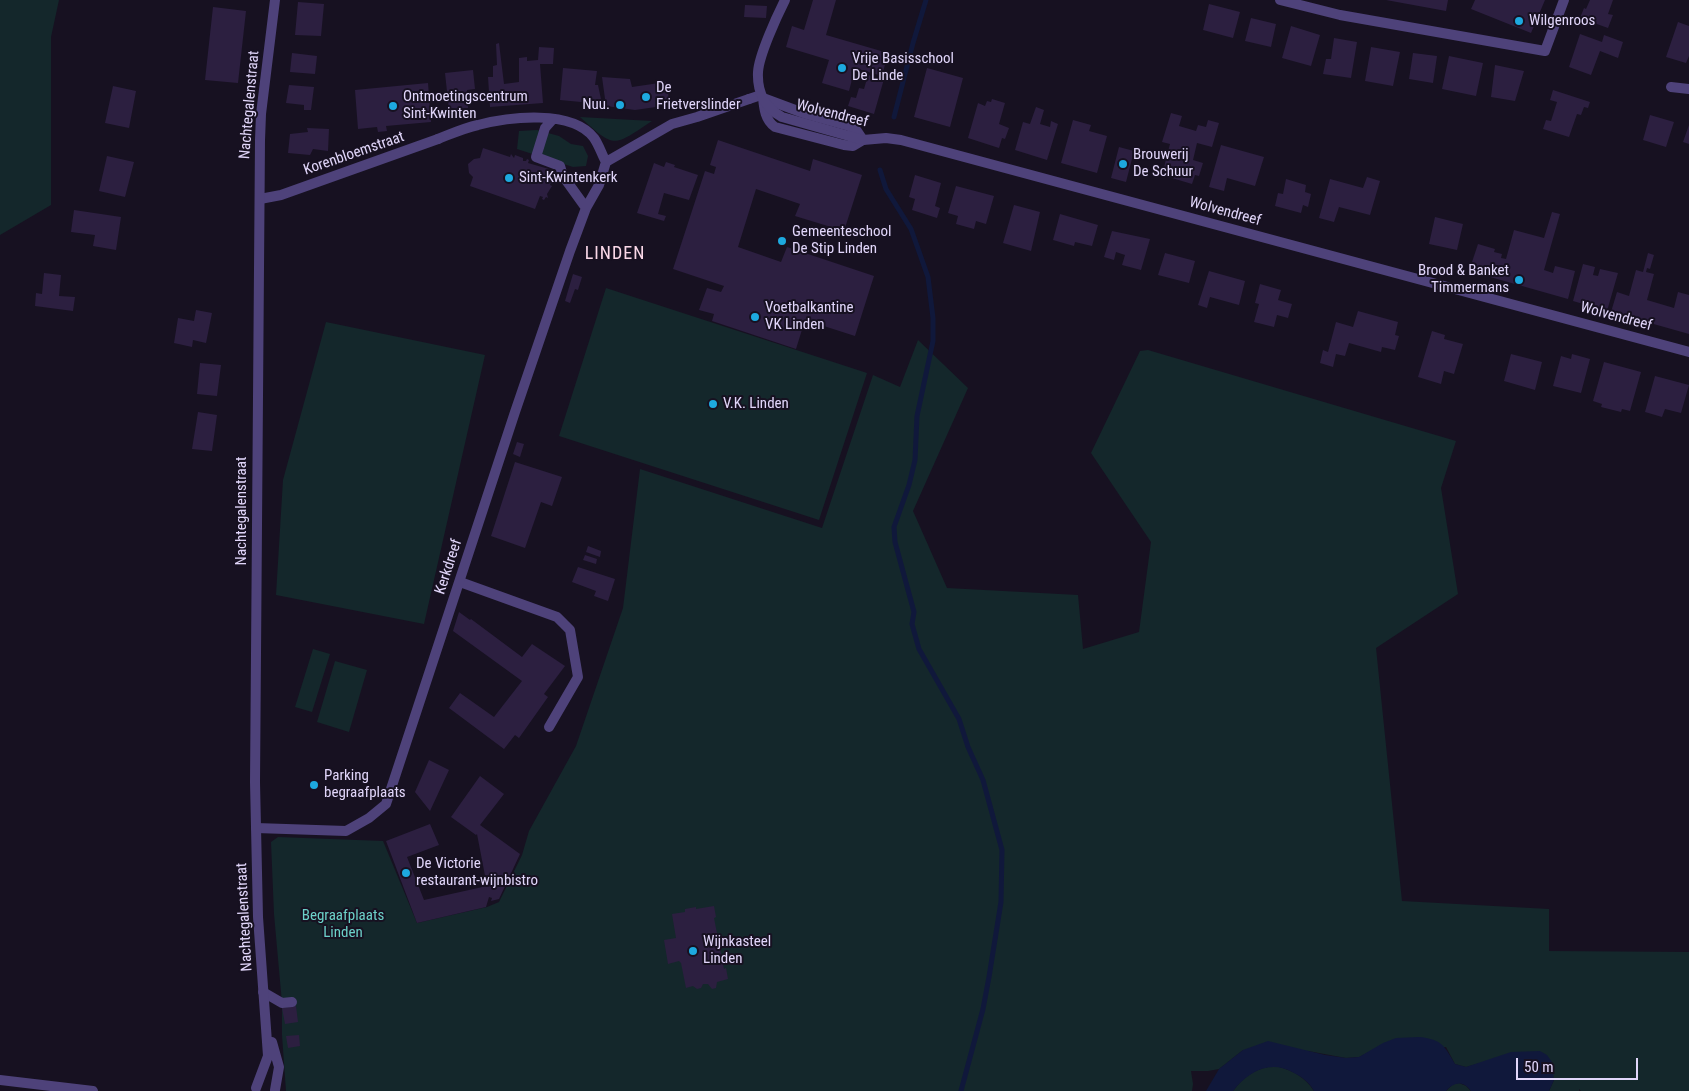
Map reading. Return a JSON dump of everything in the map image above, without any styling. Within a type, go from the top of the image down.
[{"type":"street","name":"Nachtegalenstraat","points":[[254,1089],[268,1056],[258,917],[255,782],[261,114],[275,0]]},
{"type":"street","points":[[606,162],[672,124],[762,96],[758,72],[767,43],[785,0]]},
{"type":"street","points":[[1280,0],[1340,15],[1546,51],[1564,0]]},
{"type":"street","points":[[1671,87],[1689,89]]},
{"type":"street","name":"Wolvendreef","points":[[762,96],[770,111],[782,117],[863,140],[886,138],[901,140],[1689,352]]},
{"type":"street","name":"Korenbloemstraat","points":[[260,199],[281,195],[477,125],[523,118],[553,119],[574,124],[595,138],[606,162]]},
{"type":"street","points":[[553,119],[545,128],[536,157],[560,166],[563,176],[586,208]]},
{"type":"street","name":"Kerkdreef","points":[[256,828],[346,831],[369,818],[386,804],[570,251],[586,208],[599,185],[606,162]]},
{"type":"street","points":[[460,582],[557,617],[570,630],[578,677],[550,727]]},
{"type":"street","points":[[264,992],[282,1003],[292,1002]]},
{"type":"street","name":"Nachtegalenstraat","points":[[254,1089],[264,1086],[276,1090],[279,1067],[266,1023]]},
{"type":"street","points":[[0,1080],[93,1091]]},
{"type":"green space","points":[[0,0],[59,0],[51,37],[51,205],[0,235]]},
{"type":"green space","points":[[580,117],[652,121],[629,136],[614,141],[601,135]]},
{"type":"green space","points":[[537,130],[559,136],[571,144],[583,146],[588,156],[586,166],[573,167],[517,149],[519,131]]},
{"type":"green space","name":"V.K. Linden","points":[[606,288],[867,373],[819,520],[559,436]]},
{"type":"green space","points":[[326,322],[485,355],[424,624],[276,595],[283,480]]},
{"type":"green space","name":"Begraafplaats Linden","points":[[918,340],[968,388],[913,511],[947,588],[1078,595],[1083,649],[1139,632],[1151,542],[1091,453],[1140,351],[1148,350],[1456,441],[1441,488],[1458,594],[1376,648],[1402,901],[1549,909],[1549,951],[1689,952],[1689,1091],[1581,1091],[1579,1089],[1579,1091],[1549,1091],[1554,1080],[1480,1063],[1466,1067],[1455,1064],[1446,1047],[1369,1052],[1359,1057],[1346,1058],[1308,1051],[1243,1050],[1219,1069],[1191,1071],[1192,1091],[286,1091],[271,842],[278,837],[383,841],[417,923],[487,907],[499,902],[522,855],[529,831],[576,746],[623,608],[640,469],[822,528],[873,375],[900,387]]},
{"type":"green space","points":[[313,649],[330,654],[312,712],[295,707]]},
{"type":"green space","points":[[335,661],[367,670],[349,732],[317,722]]},
{"type":"green space","points":[[1276,1066],[1298,1075],[1314,1091],[1233,1091],[1242,1081],[1257,1070]]},
{"type":"green space","points":[[1459,1083],[1471,1091],[1446,1091],[1453,1084]]},
{"type":"water","points":[[1420,1037],[1442,1044],[1455,1064],[1466,1067],[1511,1052],[1540,1051],[1547,1055],[1552,1062],[1554,1080],[1549,1091],[1471,1091],[1465,1085],[1455,1084],[1446,1091],[1314,1091],[1308,1082],[1300,1076],[1276,1067],[1253,1073],[1245,1078],[1233,1091],[1206,1091],[1219,1069],[1243,1050],[1268,1041],[1325,1055],[1346,1058],[1359,1057],[1396,1038]]},
{"type":"building","points":[[813,0],[836,0],[826,35],[888,53],[882,76],[855,68],[849,91],[822,83],[829,60],[786,47],[792,26],[804,30]]},
{"type":"building","points":[[1386,0],[1448,0],[1446,11]]},
{"type":"building","name":"Wilgenroos","points":[[1475,0],[1545,0],[1531,33],[1471,9]]},
{"type":"building","points":[[1590,0],[1613,0],[1608,14],[1613,15],[1608,28],[1580,18]]},
{"type":"building","points":[[298,2],[324,4],[321,36],[295,35]]},
{"type":"building","points":[[1209,4],[1240,12],[1233,38],[1203,30]]},
{"type":"building","points":[[745,5],[767,6],[766,18],[744,17]]},
{"type":"building","points":[[213,7],[246,11],[238,83],[205,80]]},
{"type":"building","points":[[1251,18],[1276,24],[1271,47],[1245,41]]},
{"type":"building","points":[[1678,22],[1689,26],[1689,56],[1686,63],[1666,57]]},
{"type":"building","points":[[1291,26],[1320,35],[1311,66],[1282,58]]},
{"type":"building","points":[[1580,34],[1602,42],[1604,35],[1623,42],[1618,58],[1600,51],[1591,75],[1569,67]]},
{"type":"building","points":[[1334,38],[1357,42],[1351,78],[1323,74],[1326,59],[1331,59]]},
{"type":"building","points":[[499,43],[504,84],[519,82],[519,58],[527,57],[527,61],[538,60],[539,47],[554,48],[553,64],[540,64],[543,103],[490,107],[488,77],[493,77],[493,66],[497,65],[496,44]]},
{"type":"building","points":[[1371,47],[1400,52],[1393,86],[1365,81]]},
{"type":"building","points":[[292,53],[317,56],[315,74],[290,72]]},
{"type":"building","points":[[1413,53],[1437,56],[1433,83],[1409,79]]},
{"type":"building","points":[[1449,56],[1483,63],[1476,96],[1442,89]]},
{"type":"building","points":[[1495,65],[1524,71],[1515,101],[1491,97]]},
{"type":"building","points":[[563,68],[597,71],[595,85],[598,85],[602,104],[560,100]]},
{"type":"building","points":[[927,68],[963,78],[950,127],[914,117]]},
{"type":"building","points":[[473,70],[475,89],[467,90],[468,108],[449,110],[445,73]]},
{"type":"building","points":[[868,75],[884,79],[874,114],[848,106],[851,97],[856,98],[859,88],[864,89]]},
{"type":"building","points":[[602,77],[630,79],[632,87],[666,82],[670,105],[635,110],[606,106]]},
{"type":"building","name":"Ontmoetingscentrum Sint-Kwinten","points":[[428,83],[431,122],[386,126],[387,131],[378,132],[377,127],[358,129],[355,90]]},
{"type":"building","points":[[289,85],[314,87],[311,110],[304,110],[304,105],[286,103]]},
{"type":"building","points":[[113,86],[136,91],[129,128],[105,123]]},
{"type":"building","points":[[1553,90],[1590,102],[1588,108],[1584,107],[1581,115],[1577,114],[1569,137],[1543,129],[1546,120],[1551,121],[1557,102],[1550,100]]},
{"type":"building","points":[[992,99],[1005,103],[999,124],[1009,128],[1005,139],[1002,138],[999,148],[968,138],[978,103],[985,106],[987,101],[991,102]]},
{"type":"building","points":[[1036,107],[1044,110],[1040,124],[1050,127],[1051,121],[1058,124],[1047,160],[1015,150],[1023,122],[1030,124]]},
{"type":"building","points":[[1171,113],[1182,116],[1179,126],[1196,131],[1198,125],[1206,127],[1208,120],[1219,123],[1212,147],[1197,143],[1193,160],[1203,163],[1199,176],[1195,175],[1192,184],[1162,175],[1170,144],[1162,142]]},
{"type":"building","points":[[1650,115],[1674,122],[1666,147],[1643,140]]},
{"type":"building","points":[[1073,120],[1091,125],[1089,131],[1107,136],[1097,173],[1061,163]]},
{"type":"building","points":[[1689,125],[1689,144],[1683,142]]},
{"type":"building","points":[[307,128],[329,129],[328,151],[313,149],[310,155],[288,153],[290,134],[308,132]]},
{"type":"building","points":[[718,140],[810,171],[813,159],[862,175],[844,231],[795,216],[800,204],[756,189],[738,247],[781,262],[787,247],[874,276],[855,336],[805,320],[796,349],[712,321],[714,314],[699,310],[707,288],[721,292],[724,286],[673,269],[705,171],[714,174],[716,167],[710,165]]},
{"type":"building","points":[[1221,145],[1264,157],[1255,186],[1227,178],[1224,191],[1209,187]]},
{"type":"building","name":"Brouwerij De Schuur","points":[[1119,147],[1134,151],[1126,182],[1111,178]]},
{"type":"building","name":"Sint-Kwintenkerk","points":[[483,148],[510,157],[511,154],[514,158],[515,155],[523,158],[523,161],[527,159],[529,160],[528,163],[549,169],[545,180],[548,184],[549,181],[551,182],[550,185],[552,186],[547,194],[548,198],[546,197],[544,200],[540,196],[535,209],[470,186],[473,177],[469,173],[468,164],[474,159],[480,158]]},
{"type":"building","points":[[107,156],[134,162],[125,197],[99,191]]},
{"type":"building","points":[[666,162],[675,165],[674,167],[698,175],[689,200],[664,193],[658,214],[666,216],[664,221],[637,213],[654,163],[664,167]]},
{"type":"building","points":[[915,175],[941,183],[935,206],[940,208],[937,218],[912,210],[915,199],[909,197]]},
{"type":"building","points":[[1367,177],[1380,181],[1370,215],[1339,207],[1334,222],[1319,218],[1330,179],[1363,188]]},
{"type":"building","points":[[1286,179],[1306,185],[1305,192],[1311,194],[1308,207],[1303,205],[1301,213],[1275,206],[1278,193],[1283,194]]},
{"type":"building","points":[[956,186],[994,196],[986,224],[976,221],[974,229],[956,224],[958,216],[948,213]]},
{"type":"building","points":[[1014,205],[1040,212],[1031,251],[1003,243]]},
{"type":"building","points":[[74,210],[121,217],[116,250],[93,246],[95,235],[71,232]]},
{"type":"building","points":[[1552,212],[1560,214],[1544,270],[1553,273],[1555,266],[1575,271],[1568,299],[1469,271],[1478,244],[1495,249],[1494,252],[1502,254],[1501,258],[1506,259],[1514,230],[1544,238]]},
{"type":"building","points":[[1060,214],[1098,225],[1092,246],[1075,242],[1074,246],[1053,240]]},
{"type":"building","points":[[1435,217],[1463,224],[1457,250],[1429,244]]},
{"type":"building","points":[[1112,231],[1150,239],[1141,270],[1122,265],[1125,255],[1116,252],[1114,260],[1104,257]]},
{"type":"building","points":[[1165,253],[1195,261],[1189,283],[1158,275]]},
{"type":"building","points":[[1648,253],[1654,255],[1650,269],[1647,268],[1646,272],[1654,274],[1647,300],[1674,308],[1678,292],[1689,295],[1689,334],[1611,312],[1617,292],[1629,296],[1636,270],[1643,272]]},
{"type":"building","points":[[1583,264],[1595,267],[1593,275],[1598,276],[1600,269],[1618,273],[1607,311],[1573,301]]},
{"type":"building","points":[[1209,271],[1245,281],[1239,305],[1210,297],[1207,308],[1198,305]]},
{"type":"building","points":[[44,273],[61,275],[59,296],[75,297],[73,311],[35,306],[36,293],[42,294]]},
{"type":"building","points":[[573,274],[582,277],[578,290],[575,289],[570,303],[565,301]]},
{"type":"building","points":[[1260,284],[1281,290],[1278,300],[1292,304],[1288,318],[1277,315],[1274,327],[1254,322],[1259,304],[1255,303]]},
{"type":"building","points":[[196,310],[212,313],[206,343],[193,340],[192,347],[174,343],[178,318],[194,321]]},
{"type":"building","points":[[1358,311],[1398,322],[1395,335],[1399,336],[1395,350],[1382,347],[1381,352],[1349,343],[1345,356],[1336,354],[1333,367],[1320,363],[1323,350],[1328,352],[1336,322],[1353,327]]},
{"type":"building","points":[[1432,331],[1445,335],[1444,339],[1463,344],[1454,374],[1444,371],[1441,384],[1418,377]]},
{"type":"building","points":[[1511,354],[1542,362],[1535,390],[1504,381]]},
{"type":"building","points":[[1572,354],[1590,359],[1581,393],[1553,386],[1561,356],[1571,359]]},
{"type":"building","points":[[1604,362],[1641,372],[1630,411],[1622,409],[1621,412],[1601,407],[1602,404],[1593,401]]},
{"type":"building","points":[[200,363],[221,365],[217,396],[197,394]]},
{"type":"building","points":[[1655,376],[1689,385],[1681,413],[1665,409],[1662,417],[1645,412]]},
{"type":"building","points":[[198,412],[217,415],[212,451],[192,449]]},
{"type":"building","points":[[517,442],[524,444],[520,457],[513,454]]},
{"type":"building","points":[[515,462],[562,477],[552,506],[541,502],[525,548],[491,536]]},
{"type":"building","points":[[588,546],[601,551],[600,557],[586,552]]},
{"type":"building","points":[[585,555],[597,559],[596,564],[583,560]]},
{"type":"building","points":[[578,567],[615,579],[608,601],[594,596],[596,591],[572,582]]},
{"type":"building","points":[[459,612],[522,657],[532,644],[565,666],[544,694],[548,697],[519,738],[515,735],[504,749],[449,708],[460,693],[494,717],[522,681],[453,631]]},
{"type":"building","points":[[429,760],[449,770],[430,811],[415,792]]},
{"type":"building","points":[[480,776],[504,794],[480,825],[520,854],[499,899],[491,901],[492,898],[489,897],[486,907],[417,923],[386,841],[430,824],[439,845],[407,857],[424,900],[487,886],[477,834],[451,817]]},
{"type":"building","name":"Wijnkasteel Linden","points":[[714,906],[716,917],[714,918],[724,969],[726,968],[728,979],[717,982],[716,988],[712,989],[708,984],[703,984],[701,988],[697,989],[693,986],[686,988],[681,963],[679,961],[668,964],[664,940],[676,938],[672,914],[685,912],[685,909]]},
{"type":"building","points":[[296,1006],[298,1022],[285,1024],[282,1008]]},
{"type":"building","points":[[299,1035],[300,1046],[288,1048],[286,1036]]},
{"type":"waterway","points":[[894,117],[926,0]]},
{"type":"waterway","points":[[880,170],[886,189],[911,229],[928,277],[933,318],[933,341],[917,416],[915,460],[909,485],[894,527],[895,542],[914,612],[912,624],[919,649],[959,719],[968,747],[983,780],[1002,850],[1001,902],[989,977],[983,1009],[961,1091]]},
{"type":"place","name":"Wilgenroos","points":[[1519,21]]},
{"type":"place","name":"Vrije Basisschool De Linde","points":[[842,68]]},
{"type":"place","name":"De Frietverslinder","points":[[646,97]]},
{"type":"place","name":"Nuu.","points":[[620,105]]},
{"type":"place","name":"Ontmoetingscentrum Sint-Kwinten","points":[[393,106]]},
{"type":"place","name":"Brouwerij De Schuur","points":[[1123,164]]},
{"type":"place","name":"Sint-Kwintenkerk","points":[[509,178]]},
{"type":"place","name":"Gemeenteschool De Stip Linden","points":[[782,241]]},
{"type":"place","name":"Brood & Banket Timmermans","points":[[1519,280]]},
{"type":"place","name":"Voetbalkantine VK Linden","points":[[755,317]]},
{"type":"place","name":"V.K. Linden","points":[[713,404]]},
{"type":"place","name":"Parking begraafplaats","points":[[314,785]]},
{"type":"place","name":"De Victorie restaurant-wijnbistro","points":[[406,873]]},
{"type":"place","name":"Wijnkasteel Linden","points":[[693,951]]},
{"type":"district","name":"LINDEN","points":[[615,254]]}]
